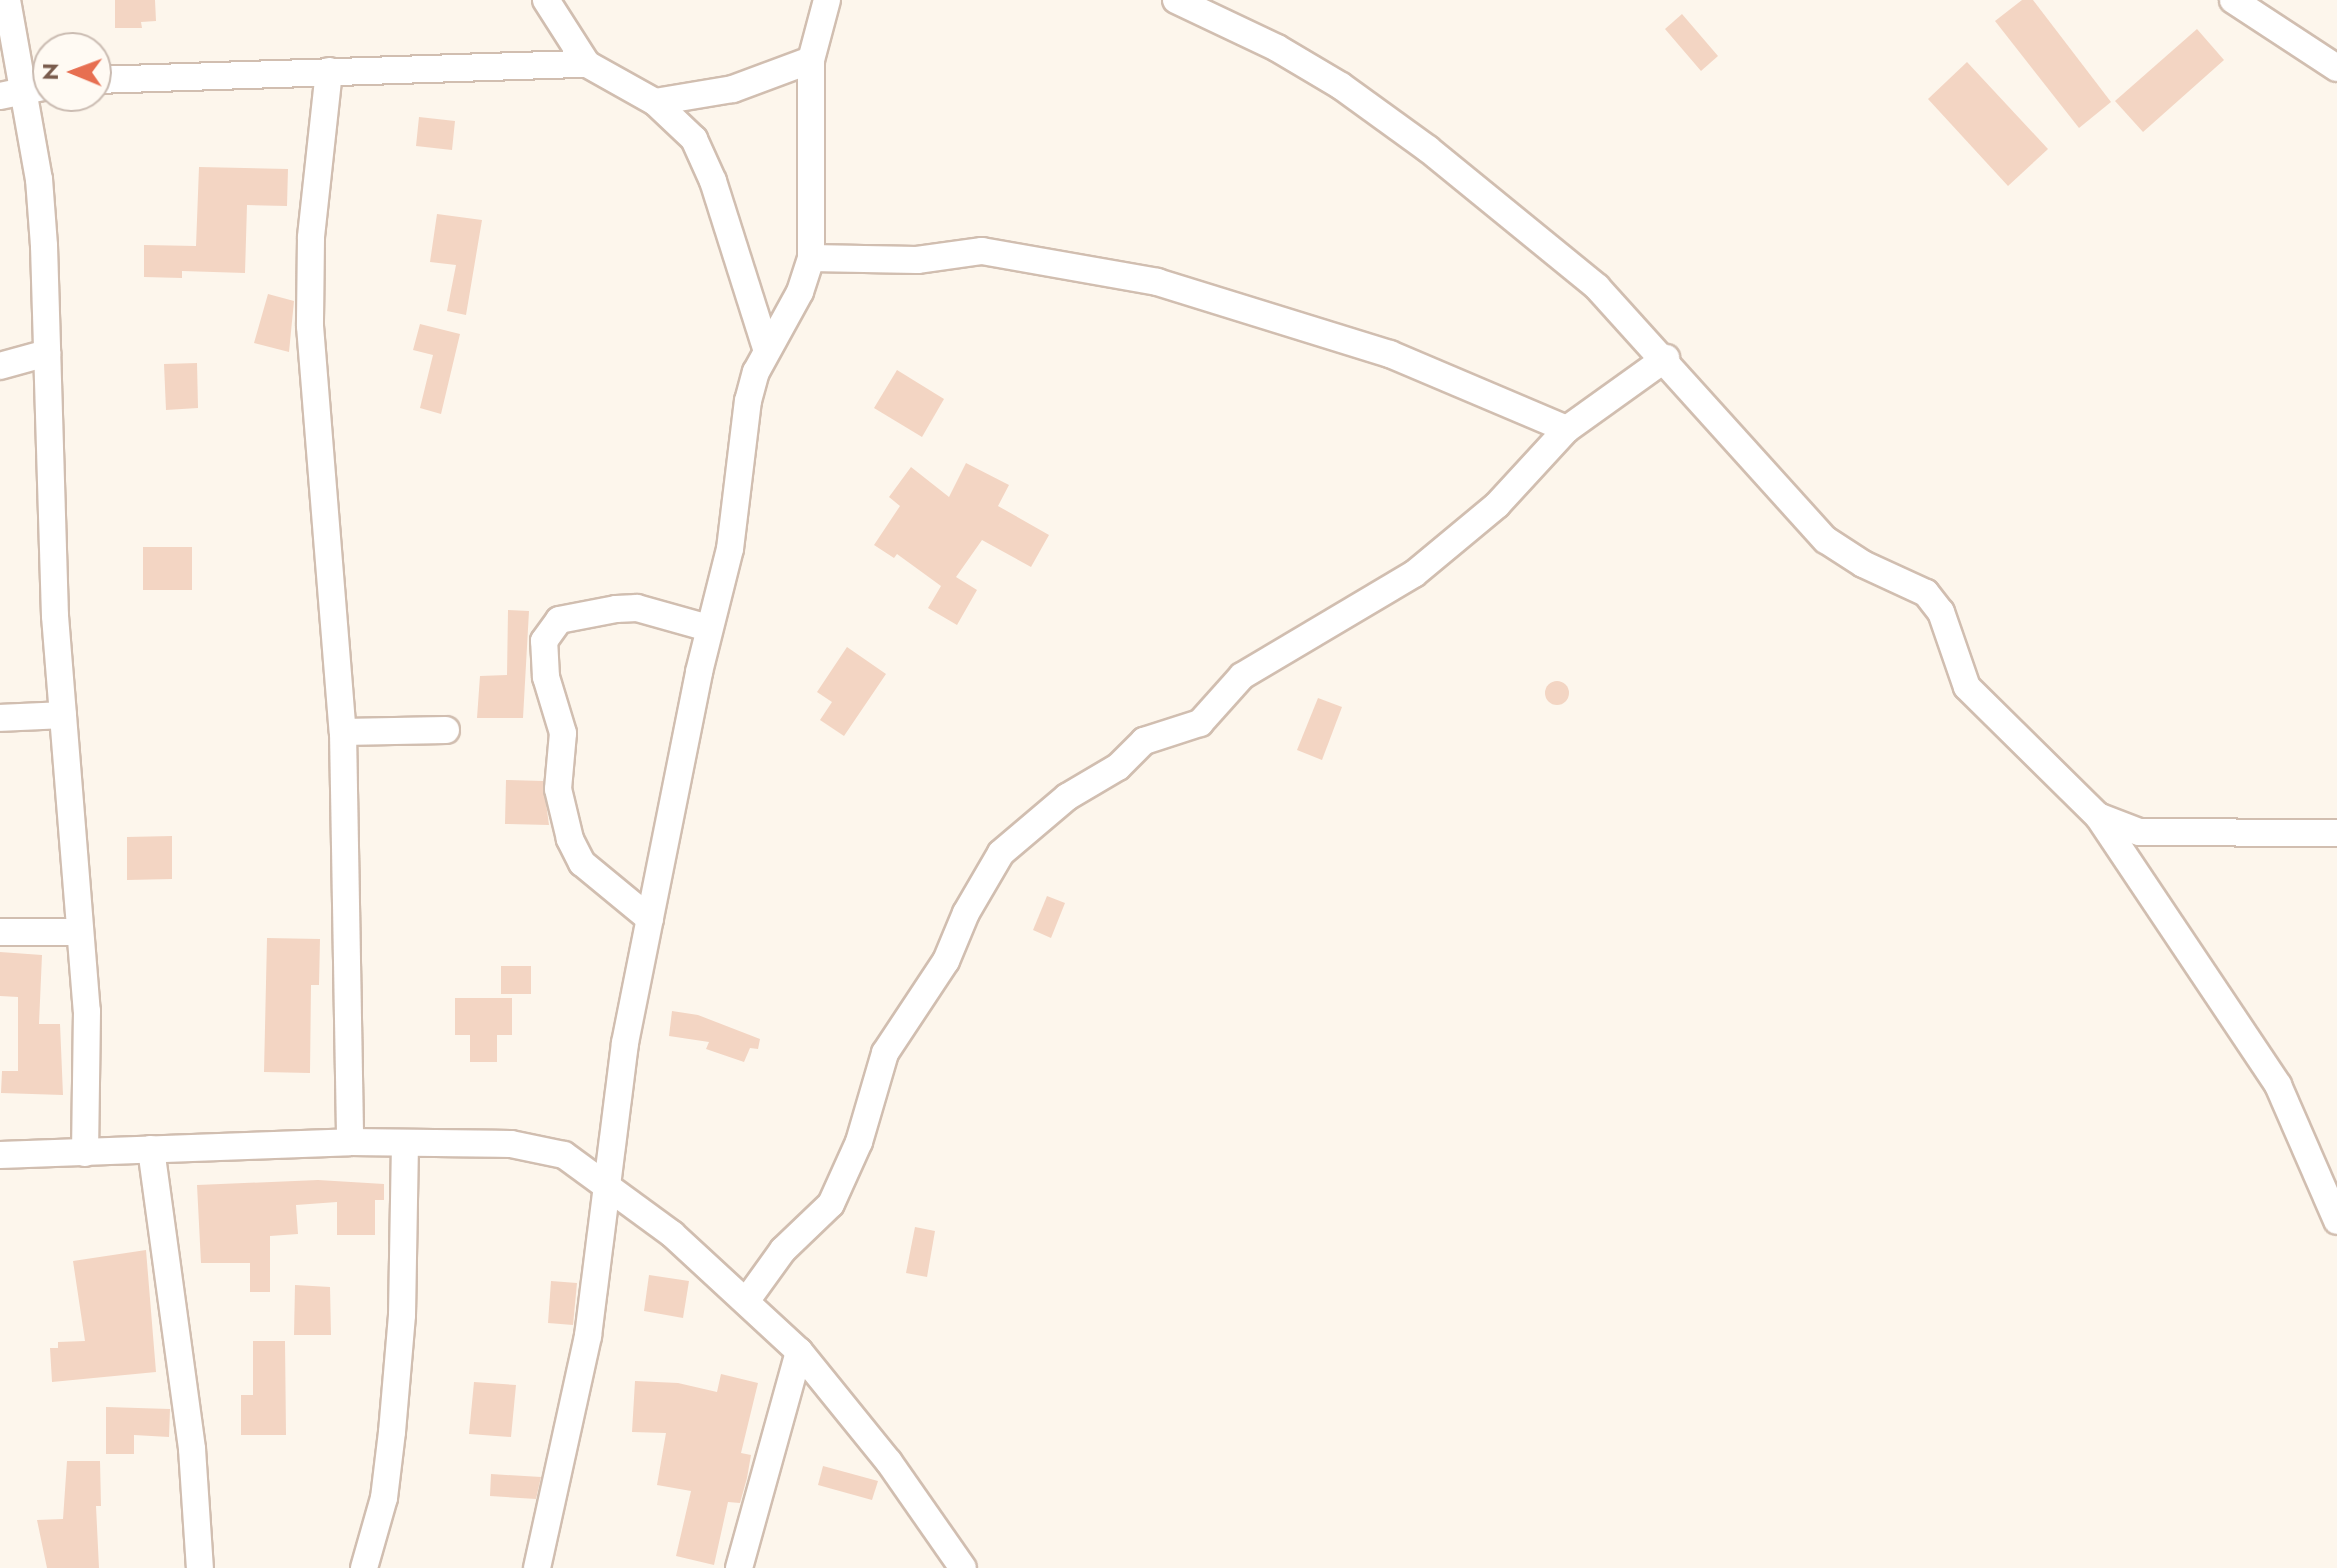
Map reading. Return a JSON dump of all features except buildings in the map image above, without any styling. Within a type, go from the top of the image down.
[{"type":"street","points":[[7,0],[39,179],[50,514],[87,1011],[85,1153]]},
{"type":"street","points":[[546,0],[587,64],[655,102],[694,139],[707,167],[766,348]]},
{"type":"street","points":[[537,1568],[588,1336],[610,1184],[625,1043],[708,628],[736,511],[748,401],[766,348],[800,292],[811,258],[811,60],[827,0]]},
{"type":"street","points":[[1176,0],[1277,48],[1341,86],[1428,149],[1597,287],[1666,358],[1826,540],[1863,564],[1926,593],[1941,612],[1967,687],[2098,816],[2278,1085],[2337,1221]]},
{"type":"street","points":[[2233,0],[2337,68]]},
{"type":"street","points":[[655,102],[733,89],[811,60]]},
{"type":"street","points":[[112,79],[587,64]]},
{"type":"street","points":[[329,71],[313,210],[310,326],[343,732],[350,1142]]},
{"type":"street","points":[[811,258],[917,260],[982,251],[1157,282],[1390,354],[1567,429]]},
{"type":"street","points":[[0,366],[47,353]]},
{"type":"street","points":[[747,1300],[783,1250],[831,1204],[859,1142],[885,1053],[946,961],[966,913],[1001,853],[1067,797],[1118,767],[1144,741],[1200,723],[1242,676],[1426,565],[1497,505],[1567,429],[1666,358]]},
{"type":"street","points":[[650,919],[582,863],[570,839],[558,789],[563,733],[546,677],[544,641],[559,620],[616,609],[637,608],[708,628]]},
{"type":"street","points":[[0,718],[63,715]]},
{"type":"street","points":[[343,732],[446,730]]},
{"type":"street","points":[[2098,816],[2139,832],[2337,833]]},
{"type":"street","points":[[0,932],[80,932]]},
{"type":"street","points":[[0,1155],[350,1142],[539,1148],[564,1155],[610,1184],[747,1300],[799,1351],[889,1462],[963,1568]]},
{"type":"street","points":[[364,1568],[384,1498],[392,1432],[402,1315],[405,1143]]},
{"type":"street","points":[[151,1149],[191,1435],[200,1568]]},
{"type":"street","points":[[739,1568],[799,1351]]}]
